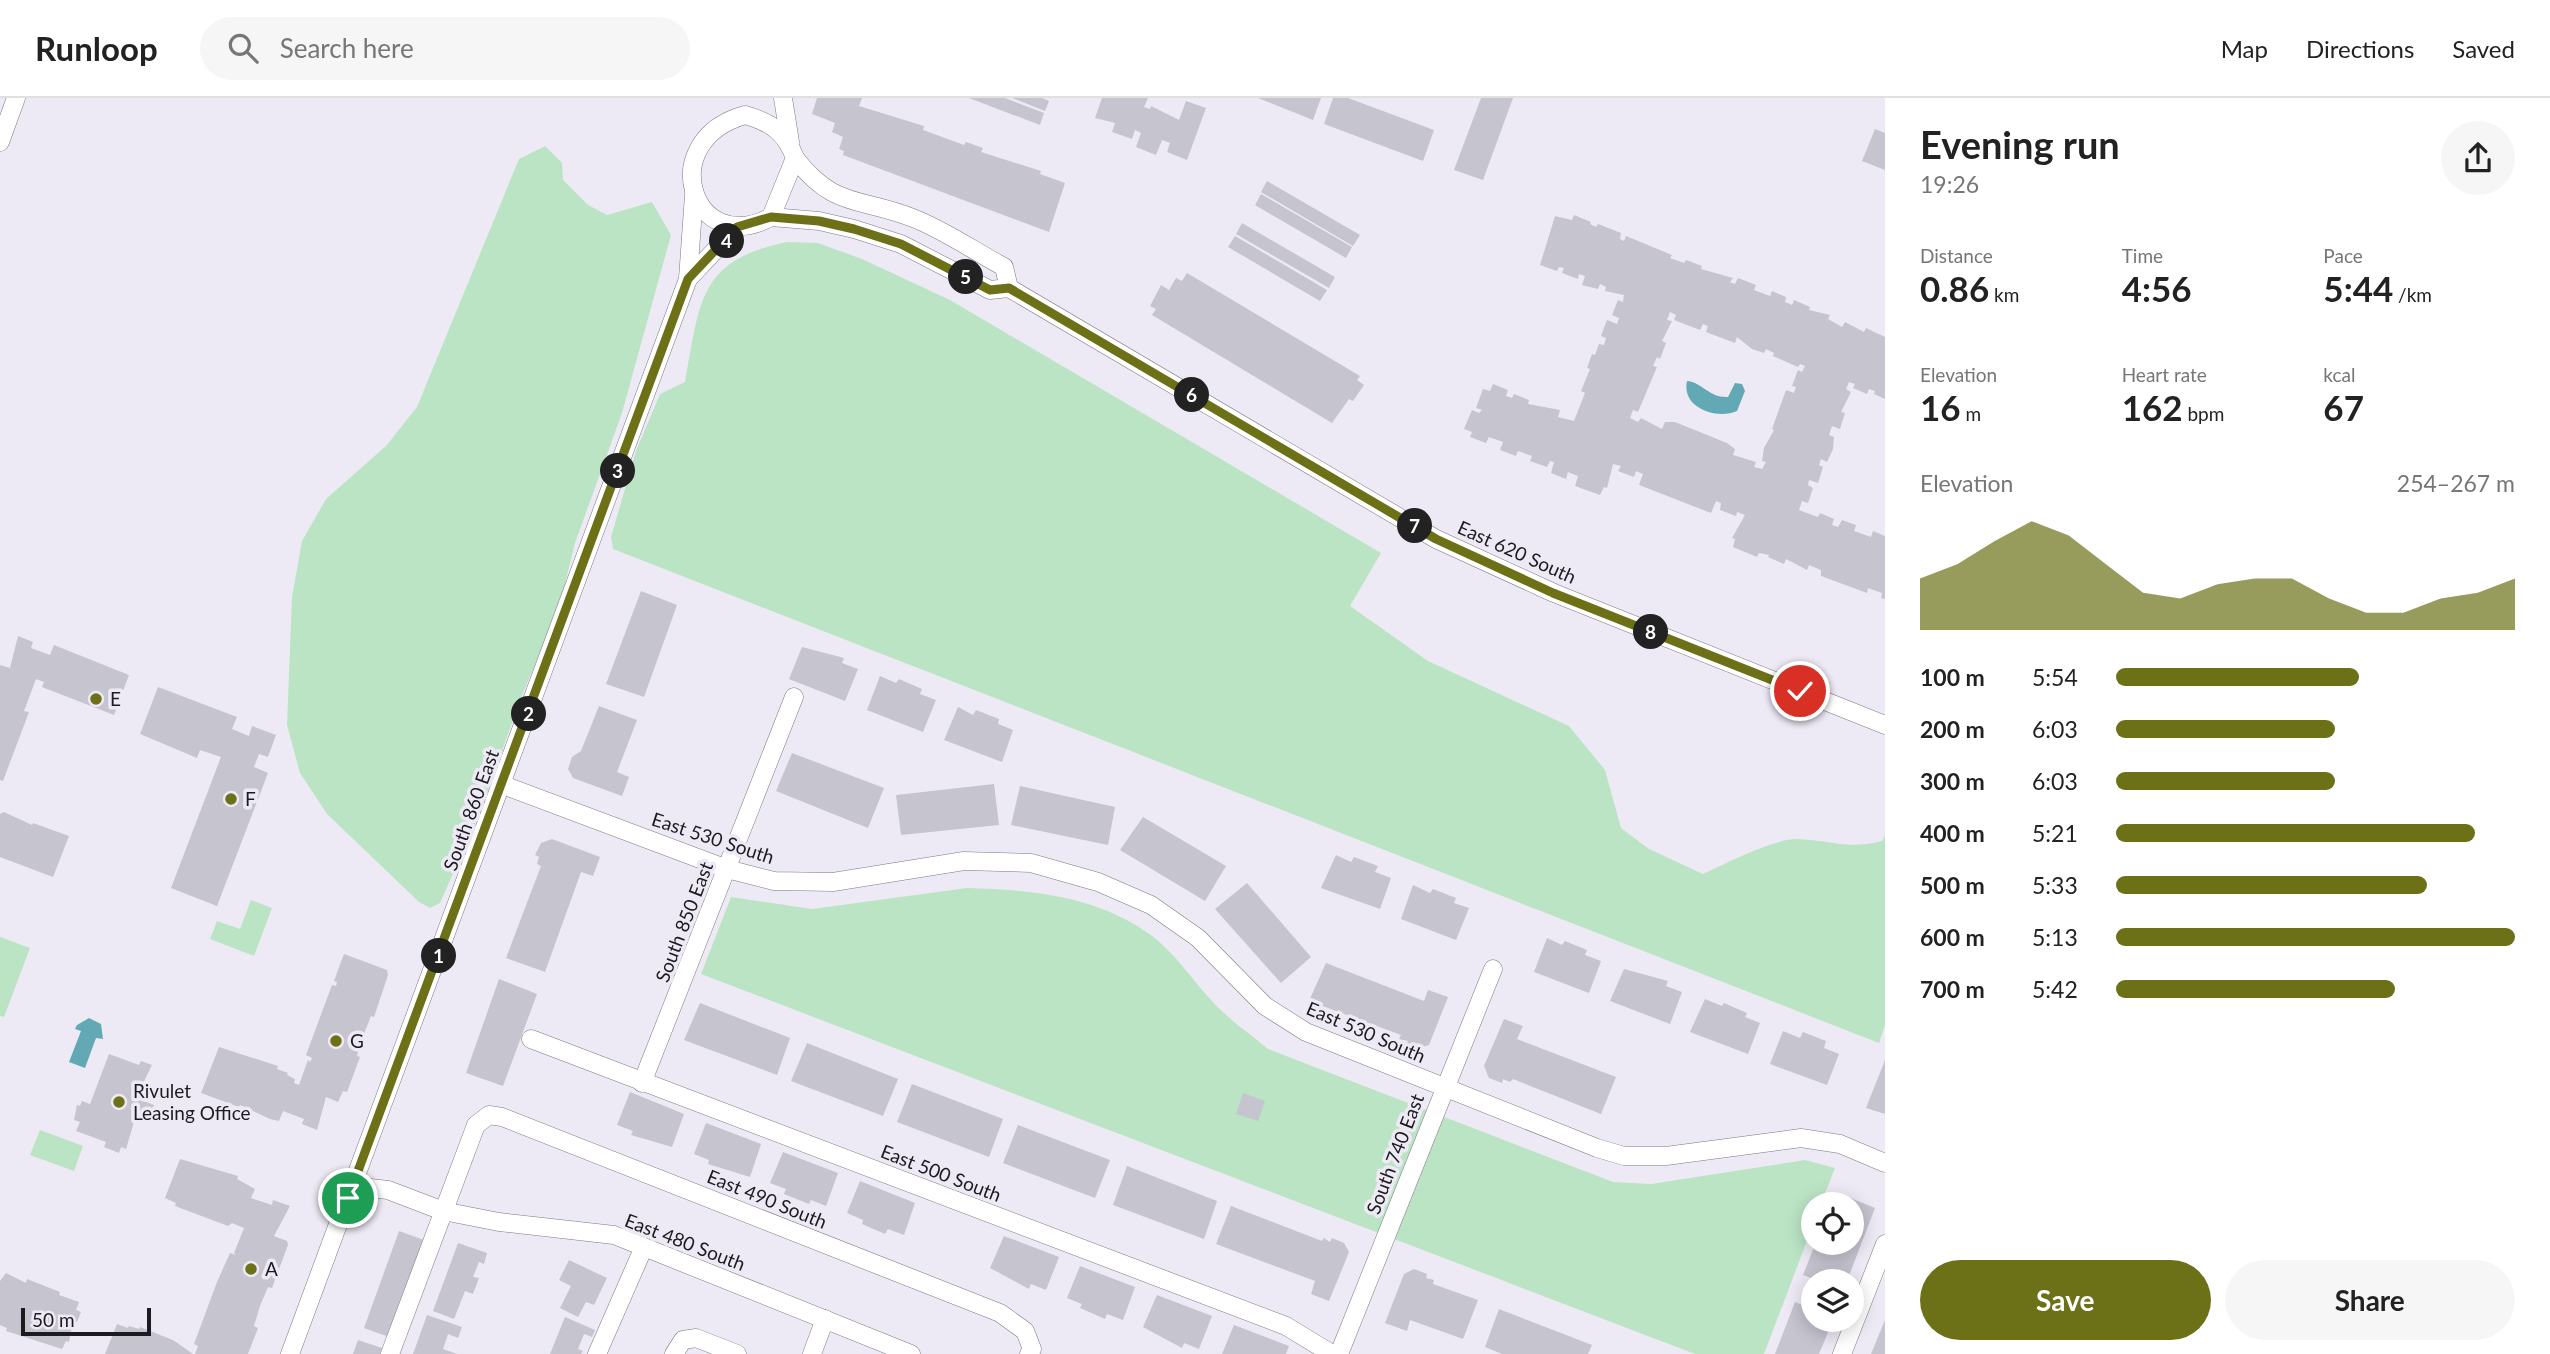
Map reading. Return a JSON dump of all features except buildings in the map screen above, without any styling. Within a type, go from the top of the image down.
[{"type":"street","points":[[0,142],[16,98]]},
{"type":"street","points":[[729,120],[745,98]]},
{"type":"street","points":[[783,98],[793,152],[771,217],[737,227],[719,222],[704,211],[694,195],[696,152],[712,131],[729,120],[746,115],[764,120],[778,129],[793,152]]},
{"type":"street","name":"East 620 South","points":[[793,152],[811,179],[825,191],[842,199],[916,219],[1004,267],[1009,288]]},
{"type":"street","name":"South 860 East","points":[[290,1354],[503,785],[688,279],[694,195]]},
{"type":"street","name":"East 620 South","points":[[771,217],[819,221],[854,229],[901,244],[990,290],[1009,288],[1436,539],[1553,593],[1885,725]]},
{"type":"street","name":"South 860 East","points":[[688,279],[737,227]]},
{"type":"street","name":"South 850 East","points":[[642,1083],[794,697]]},
{"type":"street","name":"East 530 South","points":[[503,785],[727,869],[774,881],[832,882],[964,861],[1031,863],[1098,882],[1151,905],[1198,938],[1265,1006],[1306,1032],[1624,1156],[1666,1156],[1801,1138],[1840,1144],[1885,1163]]},
{"type":"street","name":"South 740 East","points":[[1339,1354],[1493,969]]},
{"type":"street","name":"East 500 South","points":[[531,1039],[1286,1326],[1332,1354]]},
{"type":"street","name":"East 490 South","points":[[443,1211],[476,1125],[489,1115],[502,1117],[1000,1313],[1025,1331],[1032,1349],[1029,1354]]},
{"type":"street","name":"East 480 South","points":[[353,1186],[388,1190],[443,1211],[499,1222],[614,1235],[643,1249],[675,1259],[911,1354]]},
{"type":"street","points":[[390,1354],[443,1211]]},
{"type":"street","points":[[1842,1354],[1885,1244]]},
{"type":"street","points":[[597,1354],[643,1249]]},
{"type":"street","points":[[812,1354],[825,1319]]},
{"type":"street","points":[[674,1354],[683,1340],[696,1338],[737,1354]]},
{"type":"green space","points":[[545,146],[562,163],[563,180],[588,205],[607,215],[652,202],[671,235],[622,413],[575,543],[559,608],[520,700],[482,808],[440,903],[430,908],[419,902],[327,814],[300,773],[287,725],[292,597],[302,541],[326,499],[386,446],[417,407],[519,159]]},
{"type":"green space","points":[[787,242],[818,243],[862,259],[950,300],[1381,553],[1350,606],[1428,661],[1569,726],[1605,770],[1621,828],[1649,849],[1703,874],[1749,853],[1787,840],[1858,845],[1882,841],[1885,835],[1885,1025],[1879,1043],[613,549],[611,537],[636,451],[660,394],[685,382],[700,308],[708,290],[719,274],[735,260],[757,250]]},
{"type":"green space","points":[[967,888],[1061,897],[1106,910],[1159,941],[1222,1011],[1268,1049],[1613,1182],[1651,1184],[1805,1160],[1835,1168],[1826,1192],[1801,1192],[1802,1255],[1764,1354],[1695,1354],[701,974],[731,897],[812,909]]},
{"type":"green space","points":[[251,900],[272,908],[254,956],[210,939],[217,921],[240,929]]},
{"type":"green space","points":[[0,937],[30,948],[4,1017],[0,1016]]},
{"type":"green space","points":[[40,1130],[83,1146],[74,1171],[30,1155]]},
{"type":"water","points":[[1687,381],[1721,397],[1728,397],[1735,383],[1742,384],[1745,391],[1737,411],[1711,413],[1702,410],[1689,398]]},
{"type":"water","points":[[89,1018],[101,1024],[103,1039],[96,1038],[85,1068],[69,1062],[81,1031],[75,1029]]},
{"type":"place","name":"E","points":[[96,699]]},
{"type":"place","name":"F","points":[[231,799]]},
{"type":"place","name":"G","points":[[336,1041]]},
{"type":"place","name":"Rivulet Leasing Office","points":[[119,1102]]},
{"type":"place","name":"A","points":[[251,1269]]},
{"type":"route","points":[[348,1198],[688,279],[728,240],[737,227],[771,217],[819,221],[901,244],[990,290],[1009,288],[1436,539],[1553,593],[1800,691]]}]
